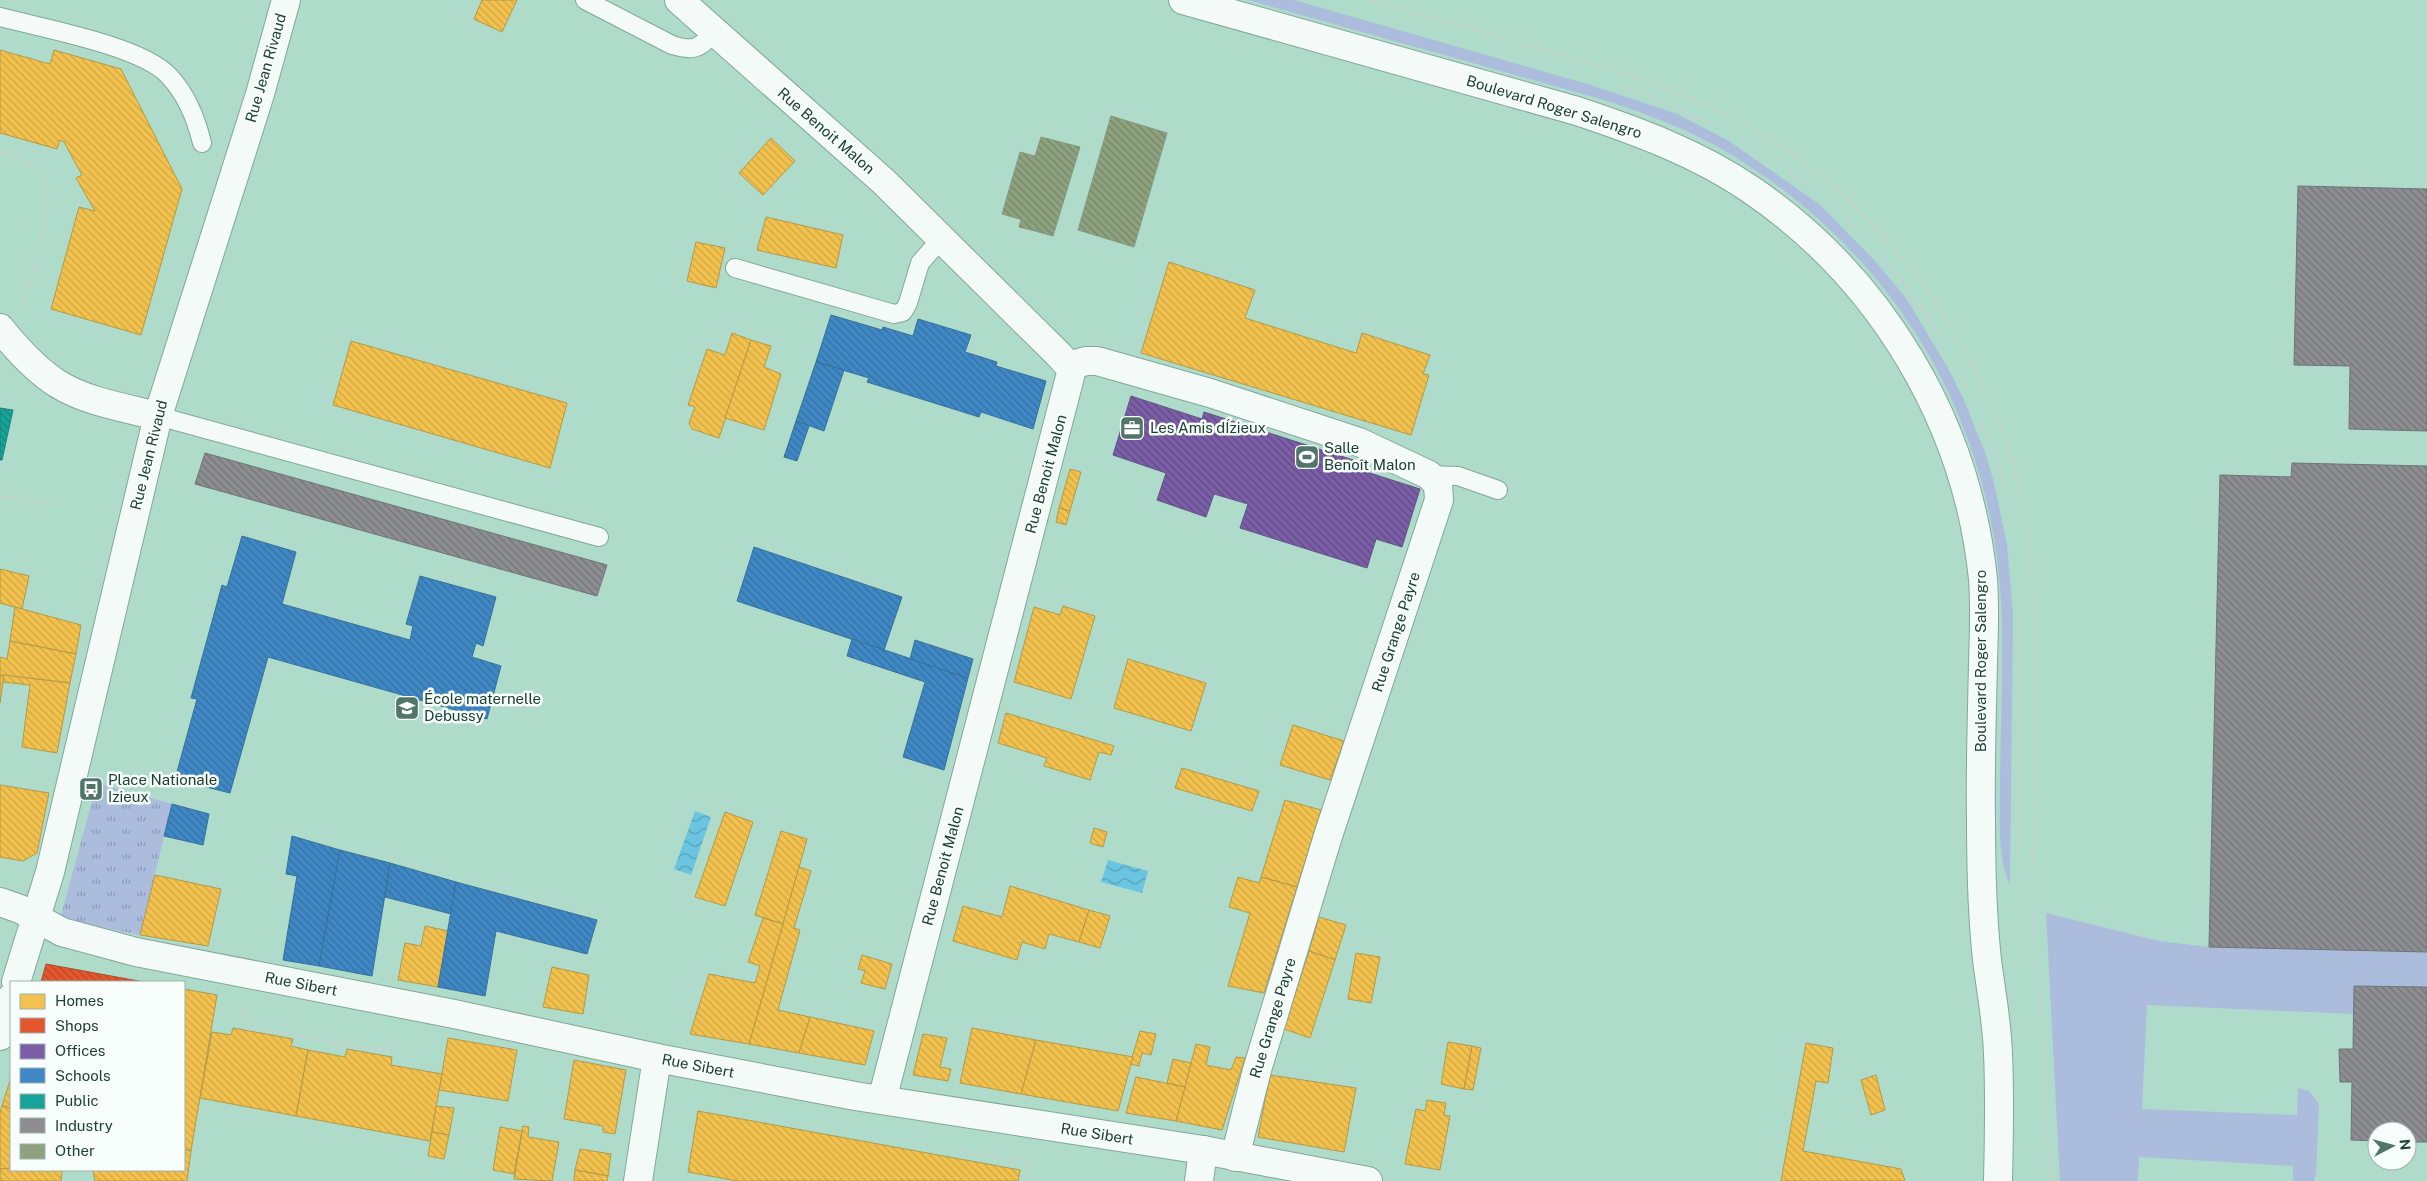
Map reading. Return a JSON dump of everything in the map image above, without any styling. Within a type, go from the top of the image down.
[{"type":"street","name":"Rue Jean Rivaud","points":[[16,981],[50,872],[158,416],[260,94],[286,0]]},
{"type":"street","name":"Rue Benoit Malon","points":[[679,0],[883,181],[1069,366],[1071,373],[1069,388],[882,1100]]},
{"type":"street","name":"Boulevard Roger Salengro","points":[[1183,0],[1577,111],[1642,132],[1693,156],[1749,188],[1793,221],[1848,273],[1879,311],[1938,409],[1962,473],[1977,534],[1983,582],[1981,820],[1984,913],[1998,1054],[1998,1181]]},
{"type":"street","points":[[0,328],[29,360],[59,384],[102,401],[158,416]]},
{"type":"street","points":[[1069,366],[1086,361],[1097,361],[1210,393],[1359,442],[1429,474]]},
{"type":"street","name":"Rue Grange Payre","points":[[1235,1156],[1257,1070],[1328,836],[1439,500],[1438,485],[1429,474]]},
{"type":"street","name":"Rue Sibert","points":[[0,902],[36,917],[62,932],[136,952],[444,1012],[658,1058],[882,1100],[1203,1150],[1368,1181]]},
{"type":"street","points":[[0,1036],[10,1001]]},
{"type":"street","points":[[638,1181],[658,1058]]},
{"type":"street","points":[[1199,1181],[1203,1150]]},
{"type":"lane","points":[[585,0],[683,49],[694,49],[700,46],[715,32]]},
{"type":"lane","points":[[0,17],[129,51],[151,62],[168,74],[185,96],[196,119],[202,144]]},
{"type":"lane","points":[[735,268],[894,314],[903,312],[908,303],[920,262],[941,238]]},
{"type":"lane","points":[[158,416],[599,537]]},
{"type":"lane","points":[[1429,474],[1458,476],[1498,490]]},
{"type":"path","points":[[1372,0],[1615,70],[1678,93],[1723,113],[1771,140],[1808,166],[1855,206],[1892,246],[1928,291],[1960,340],[2000,427],[2017,482],[2032,567],[2035,646],[2034,924],[2046,1051],[2045,1119],[2052,1181]]},
{"type":"path","points":[[1617,86],[1645,94],[1721,129]]},
{"type":"path","points":[[0,151],[18,157],[33,167],[46,185],[50,196],[48,216],[26,295],[19,308]]},
{"type":"path","points":[[1782,167],[1818,195]]},
{"type":"path","points":[[1839,214],[1860,234]]},
{"type":"path","points":[[1873,248],[1894,270],[1927,314],[1941,338]]},
{"type":"path","points":[[1950,354],[1967,388]]},
{"type":"path","points":[[1979,415],[1994,452],[2005,494]]},
{"type":"path","points":[[0,496],[50,504]]},
{"type":"path","points":[[2018,856],[2021,614]]},
{"type":"path","points":[[242,1004],[246,1021],[254,1028],[379,1050],[396,1044],[401,1036]]},
{"type":"green space","points":[[1248,0],[1294,0],[1587,84],[1677,114],[1729,141],[1819,204],[1876,262],[1906,298],[1949,370],[1963,398],[1986,455],[1994,483],[2007,545],[2013,615],[2010,885],[2003,862],[2000,838],[2002,635],[1997,559],[1983,486],[1959,417],[1927,352],[1887,292],[1838,237],[1782,189],[1718,147],[1692,134],[1611,102]]},
{"type":"green space","points":[[97,783],[172,804],[140,935],[60,919]]},
{"type":"green space","points":[[2046,913],[2159,941],[2209,947],[2427,952],[2427,987],[2354,986],[2354,1014],[2147,1005],[2142,1109],[2297,1115],[2298,1088],[2309,1091],[2319,1104],[2316,1175],[2314,1181],[2293,1181],[2293,1166],[2139,1157],[2138,1181],[2060,1181]]},
{"type":"water","points":[[695,811],[711,817],[691,875],[674,869]]},
{"type":"water","points":[[1108,860],[1148,871],[1142,893],[1101,882]]},
{"type":"building: Homes","points":[[482,0],[517,0],[502,32],[474,19]]},
{"type":"building: Homes","points":[[0,50],[50,64],[54,50],[121,69],[182,189],[141,335],[51,309],[79,207],[95,211],[76,178],[82,175],[64,142],[60,140],[57,149],[0,133]]},
{"type":"building: Homes","points":[[771,138],[795,161],[763,195],[739,173]]},
{"type":"building: Homes","points":[[766,217],[843,235],[836,268],[757,250]]},
{"type":"building: Homes","points":[[696,242],[725,248],[716,288],[687,281]]},
{"type":"building: Homes","points":[[1169,262],[1255,290],[1245,318],[1356,353],[1362,333],[1430,355],[1423,374],[1429,375],[1411,435],[1141,353]]},
{"type":"building: Homes","points":[[732,333],[751,340],[719,438],[692,429],[689,423],[695,407],[688,405],[707,349],[725,355]]},
{"type":"building: Homes","points":[[751,340],[771,346],[764,367],[781,374],[764,430],[725,418]]},
{"type":"building: Homes","points":[[351,341],[567,403],[550,468],[333,405]]},
{"type":"building: Homes","points":[[1070,469],[1081,472],[1070,511],[1059,508]]},
{"type":"building: Homes","points":[[1059,508],[1070,511],[1066,525],[1056,522]]},
{"type":"building: Homes","points":[[0,569],[29,576],[22,609],[0,603]]},
{"type":"building: Homes","points":[[1063,606],[1095,616],[1071,699],[1014,682],[1034,607],[1060,615]]},
{"type":"building: Homes","points":[[15,607],[81,625],[76,654],[10,641]]},
{"type":"building: Homes","points":[[10,641],[76,654],[70,683],[0,675],[0,657],[7,659]]},
{"type":"building: Homes","points":[[1128,659],[1206,683],[1191,731],[1114,708]]},
{"type":"building: Homes","points":[[0,675],[4,675],[0,703]]},
{"type":"building: Homes","points":[[4,675],[70,683],[57,753],[22,747],[30,685],[3,682]]},
{"type":"building: Homes","points":[[1006,713],[1114,746],[1111,755],[1099,752],[1090,780],[1044,766],[1047,758],[998,743]]},
{"type":"building: Homes","points":[[1293,725],[1344,741],[1330,780],[1280,765]]},
{"type":"building: Homes","points":[[1182,768],[1259,791],[1252,811],[1175,788]]},
{"type":"building: Homes","points":[[0,785],[49,793],[37,853],[23,861],[0,857]]},
{"type":"building: Homes","points":[[1285,800],[1321,810],[1297,887],[1261,877]]},
{"type":"building: Homes","points":[[725,812],[753,822],[725,906],[695,897]]},
{"type":"building: Homes","points":[[1094,828],[1107,832],[1103,847],[1090,843]]},
{"type":"building: Homes","points":[[781,831],[807,839],[783,924],[755,915]]},
{"type":"building: Homes","points":[[799,867],[811,871],[794,928],[800,930],[778,1010],[810,1017],[799,1053],[749,1044]]},
{"type":"building: Homes","points":[[155,875],[221,889],[208,946],[140,935]]},
{"type":"building: Homes","points":[[1238,877],[1259,883],[1261,877],[1297,887],[1264,993],[1228,986],[1250,913],[1229,907]]},
{"type":"building: Homes","points":[[1010,886],[1089,910],[1079,942],[1049,934],[1045,949],[1022,942],[1017,960],[953,941],[963,906],[1002,917]]},
{"type":"building: Homes","points":[[1089,910],[1110,916],[1100,948],[1079,942]]},
{"type":"building: Homes","points":[[1319,917],[1346,925],[1335,960],[1309,951]]},
{"type":"building: Homes","points":[[763,918],[783,924],[749,1044],[690,1034],[709,974],[755,983],[760,966],[748,962]]},
{"type":"building: Homes","points":[[425,926],[448,931],[438,987],[398,980],[405,943],[421,946]]},
{"type":"building: Homes","points":[[1309,951],[1335,960],[1310,1038],[1284,1029]]},
{"type":"building: Homes","points":[[1356,953],[1380,957],[1371,1003],[1348,999]]},
{"type":"building: Homes","points":[[862,955],[892,964],[885,989],[861,983],[865,971],[858,969]]},
{"type":"building: Homes","points":[[552,967],[589,975],[583,1014],[543,1007]]},
{"type":"building: Homes","points":[[185,989],[217,995],[191,1151],[185,1149]]},
{"type":"building: Homes","points":[[810,1017],[874,1031],[865,1065],[799,1053]]},
{"type":"building: Homes","points":[[233,1028],[293,1039],[291,1046],[308,1050],[296,1116],[200,1098],[212,1032],[231,1035]]},
{"type":"building: Homes","points":[[972,1028],[1036,1040],[1021,1094],[960,1083]]},
{"type":"building: Homes","points":[[1140,1031],[1156,1034],[1151,1055],[1142,1053],[1139,1066],[1130,1064]]},
{"type":"building: Homes","points":[[923,1034],[947,1038],[940,1067],[951,1069],[948,1081],[913,1075]]},
{"type":"building: Homes","points":[[448,1038],[517,1050],[508,1101],[439,1090]]},
{"type":"building: Homes","points":[[1036,1040],[1133,1057],[1118,1111],[1021,1094]]},
{"type":"building: Homes","points":[[1448,1042],[1472,1046],[1464,1089],[1441,1084]]},
{"type":"building: Homes","points":[[1806,1043],[1833,1048],[1828,1083],[1816,1081],[1803,1151],[1901,1169],[1905,1181],[1781,1181]]},
{"type":"building: Homes","points":[[1196,1044],[1210,1047],[1206,1065],[1231,1070],[1236,1057],[1245,1058],[1222,1130],[1176,1121]]},
{"type":"building: Homes","points":[[1472,1046],[1481,1048],[1473,1090],[1464,1089]]},
{"type":"building: Homes","points":[[347,1049],[392,1057],[391,1065],[442,1074],[430,1141],[296,1116],[308,1050],[345,1057]]},
{"type":"building: Homes","points":[[1173,1059],[1191,1063],[1185,1087],[1167,1083]]},
{"type":"building: Homes","points":[[574,1060],[626,1070],[615,1134],[603,1132],[603,1126],[564,1119]]},
{"type":"building: Homes","points":[[1270,1075],[1356,1088],[1344,1152],[1258,1137]]},
{"type":"building: Homes","points":[[1876,1075],[1885,1110],[1871,1115],[1861,1080]]},
{"type":"building: Homes","points":[[1136,1077],[1185,1087],[1176,1121],[1126,1113]]},
{"type":"building: Homes","points":[[10,1080],[10,1108],[2,1106]]},
{"type":"building: Homes","points":[[1427,1100],[1446,1103],[1444,1115],[1450,1116],[1440,1170],[1405,1164],[1416,1109],[1425,1111]]},
{"type":"building: Homes","points":[[2,1106],[10,1108],[10,1168],[0,1169],[0,1112]]},
{"type":"building: Homes","points":[[436,1106],[454,1108],[449,1135],[432,1132]]},
{"type":"building: Homes","points":[[698,1111],[1020,1170],[1018,1181],[737,1181],[688,1172]]},
{"type":"building: Homes","points":[[523,1126],[529,1127],[528,1137],[559,1142],[552,1181],[514,1179]]},
{"type":"building: Homes","points":[[500,1127],[522,1131],[514,1174],[493,1170]]},
{"type":"building: Homes","points":[[432,1132],[449,1135],[444,1159],[428,1156]]},
{"type":"building: Homes","points":[[185,1149],[191,1151],[187,1181],[95,1181],[93,1171],[185,1171]]},
{"type":"building: Homes","points":[[580,1149],[611,1154],[608,1176],[575,1170]]},
{"type":"building: Homes","points":[[10,1168],[10,1171],[62,1171],[61,1181],[0,1181],[0,1169]]},
{"type":"building: Homes","points":[[575,1170],[608,1176],[607,1181],[574,1181]]},
{"type":"building: Shops","points":[[46,964],[139,981],[41,981]]},
{"type":"building: Offices","points":[[1131,396],[1202,419],[1204,412],[1353,460],[1351,467],[1420,489],[1402,547],[1376,539],[1367,568],[1240,528],[1248,504],[1214,494],[1206,517],[1157,500],[1166,473],[1113,455]]},
{"type":"building: Schools","points":[[831,315],[882,330],[883,327],[913,336],[918,319],[971,335],[965,352],[997,362],[996,366],[1046,381],[1033,429],[981,412],[979,417],[867,382],[869,378],[816,362]]},
{"type":"building: Schools","points":[[816,362],[844,370],[824,431],[796,421]]},
{"type":"building: Schools","points":[[796,421],[809,426],[797,461],[784,457]]},
{"type":"building: Schools","points":[[242,536],[296,552],[282,604],[410,640],[413,626],[406,624],[420,576],[496,597],[483,646],[476,643],[472,657],[501,666],[487,719],[268,657],[230,793],[175,779],[197,699],[191,698],[222,585],[227,587]]},
{"type":"building: Schools","points":[[754,547],[902,597],[884,650],[737,601]]},
{"type":"building: Schools","points":[[852,639],[968,678],[944,770],[903,757],[925,682],[847,656]]},
{"type":"building: Schools","points":[[915,640],[973,659],[968,678],[910,659]]},
{"type":"building: Schools","points":[[172,804],[209,814],[203,845],[164,836]]},
{"type":"building: Schools","points":[[292,836],[340,850],[319,966],[283,960],[297,876],[286,874]]},
{"type":"building: Schools","points":[[340,850],[390,863],[372,976],[319,966]]},
{"type":"building: Schools","points":[[390,863],[456,882],[451,914],[385,897]]},
{"type":"building: Schools","points":[[456,882],[597,920],[587,954],[496,931],[485,996],[438,987]]},
{"type":"building: Public","points":[[0,408],[13,410],[2,460],[0,460]]},
{"type":"building: Industry","points":[[2298,186],[2427,189],[2427,431],[2349,429],[2350,366],[2294,365]]},
{"type":"building: Industry","points":[[205,453],[607,565],[597,596],[195,484]]},
{"type":"building: Industry","points":[[2292,463],[2427,466],[2427,952],[2209,947],[2220,475],[2291,477]]},
{"type":"building: Industry","points":[[2354,986],[2427,987],[2427,1142],[2417,1142],[2417,1121],[2367,1121],[2367,1141],[2351,1140],[2352,1082],[2340,1082],[2339,1049],[2353,1049]]},
{"type":"building: Other","points":[[1111,116],[1167,133],[1134,247],[1078,230]]},
{"type":"building: Other","points":[[1041,137],[1080,147],[1053,236],[1035,231],[1037,224],[1002,214],[1020,152],[1035,156]]},
{"type":"building: Other","points":[[1021,220],[1037,224],[1035,231],[1019,227]]},
{"type":"place","name":"Les Amis dÍzieux","points":[[1132,428]]},
{"type":"place","name":"Salle Benoît Malon","points":[[1307,457]]},
{"type":"place","name":"École maternelle Debussy","points":[[407,708]]},
{"type":"place","name":"Place Nationale Izieux","points":[[91,789]]}]
